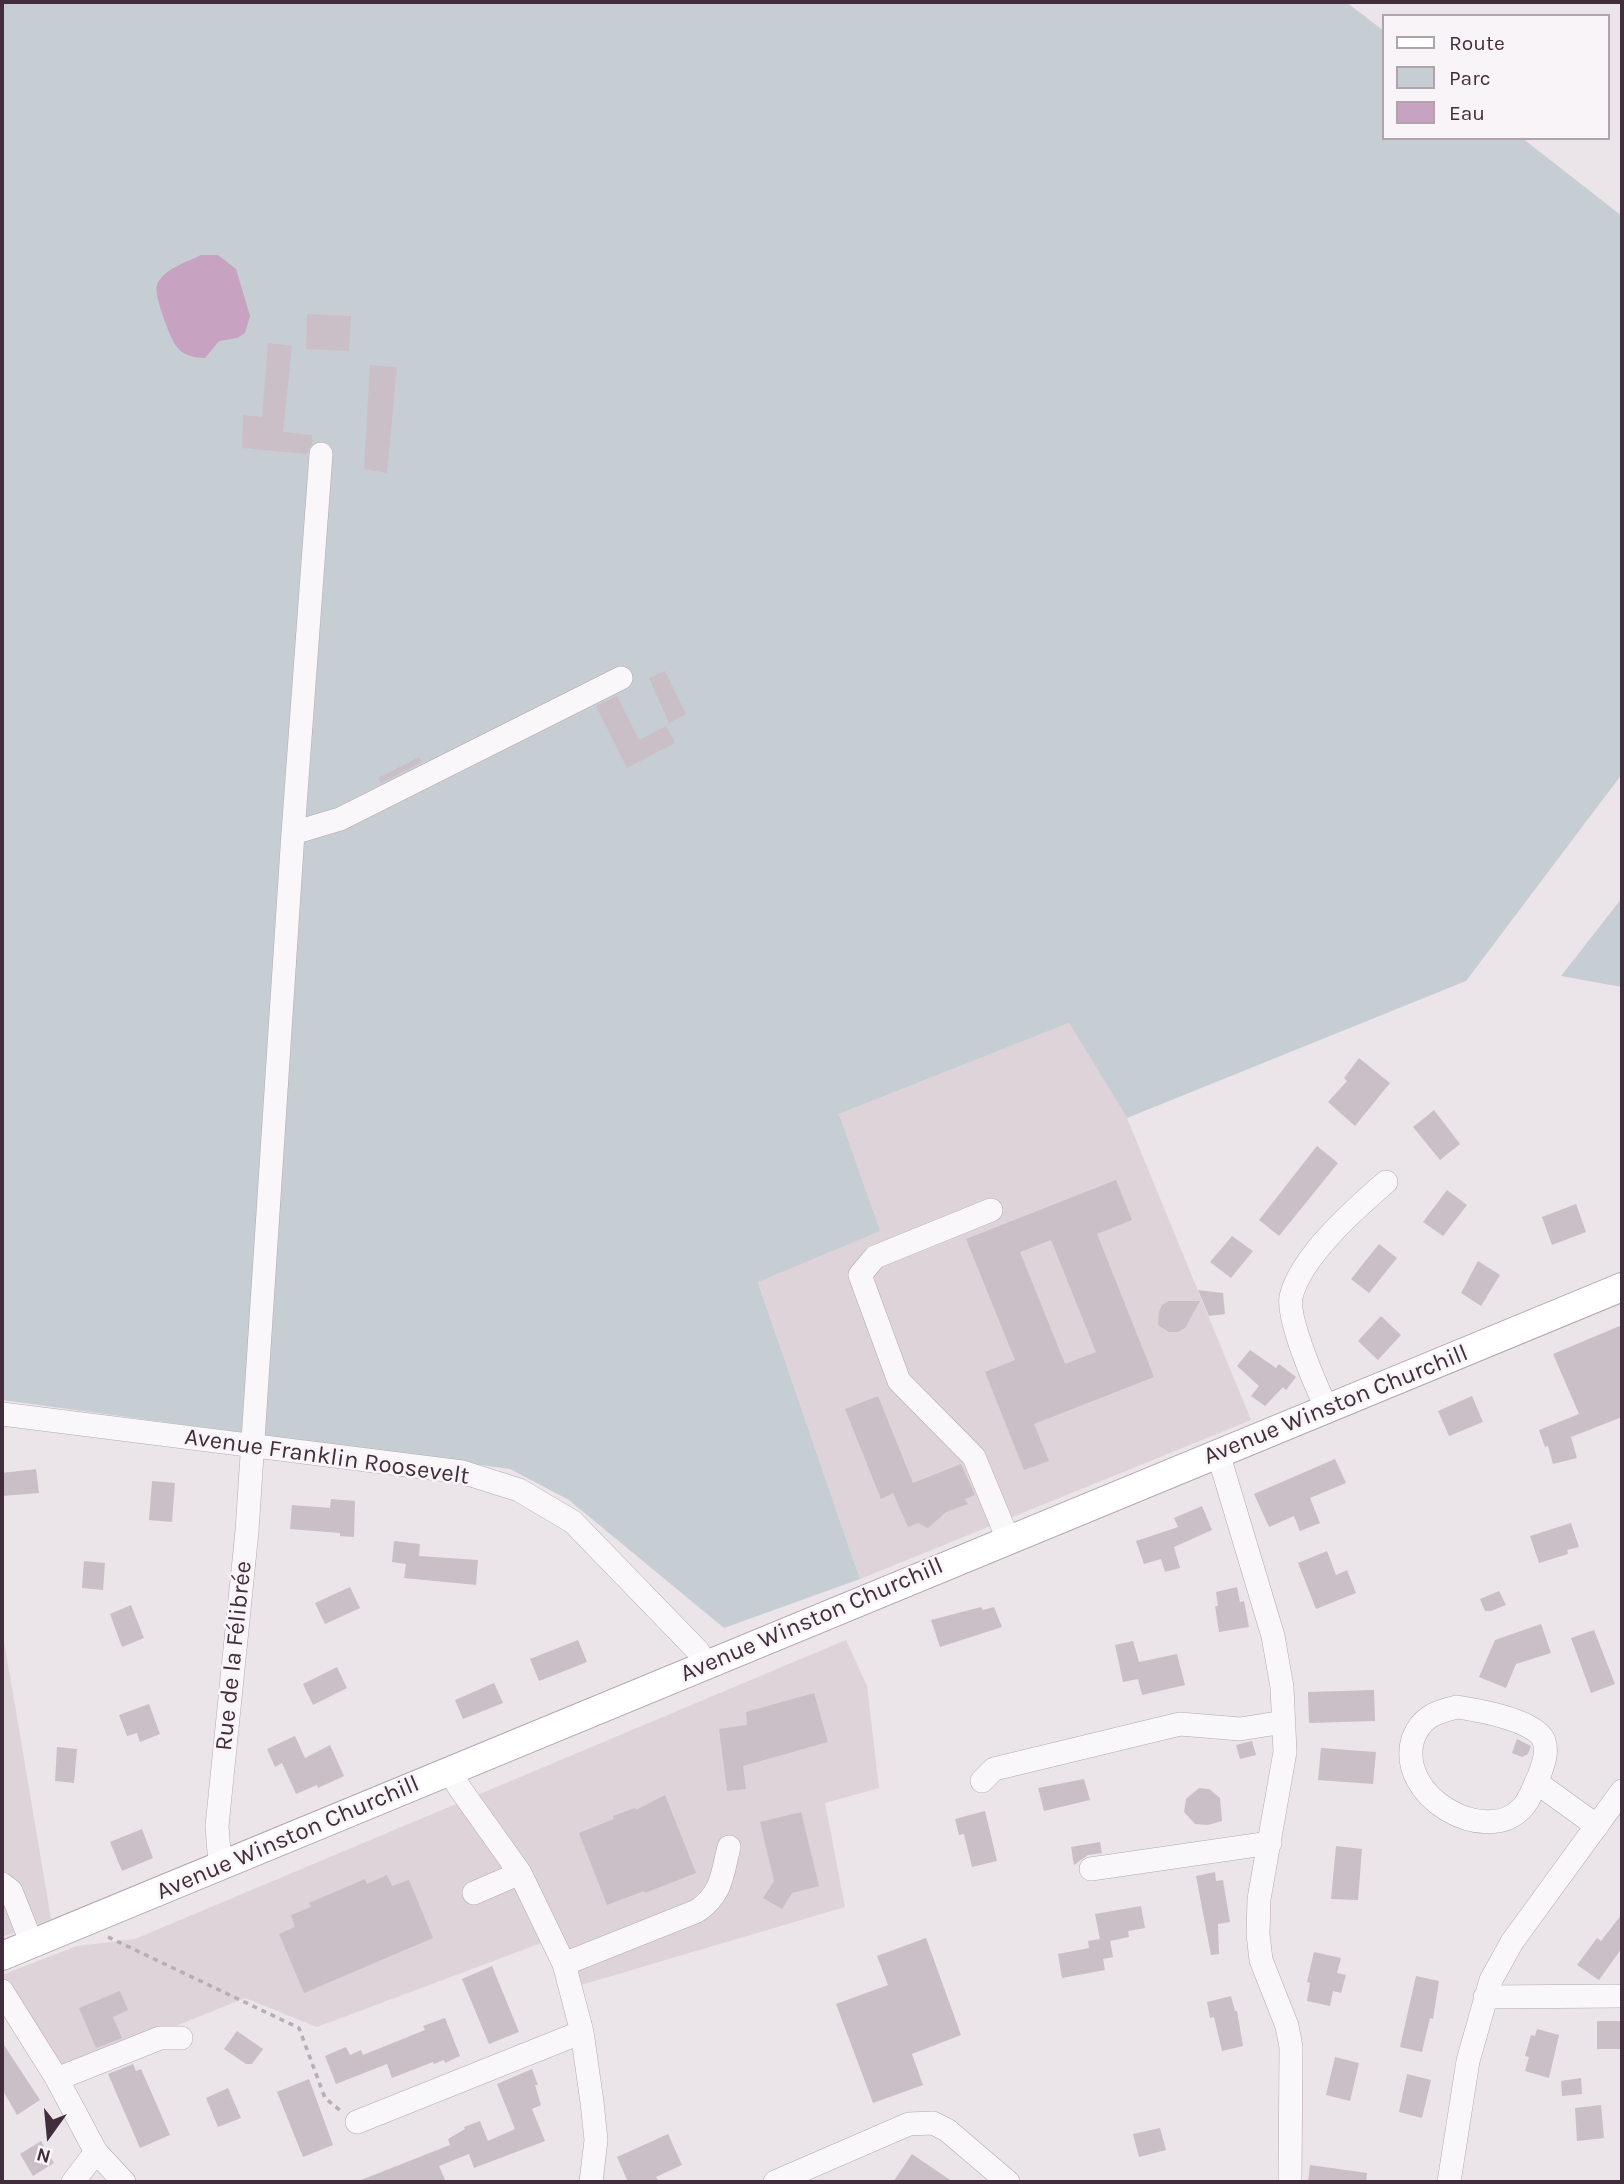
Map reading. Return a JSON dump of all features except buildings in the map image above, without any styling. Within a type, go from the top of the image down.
[{"type":"main road","name":"Avenue Winston Churchill","points":[[2,1956],[18,1925],[225,1865],[1007,1539],[1622,1287]]},
{"type":"street","name":"Rue de la Félibrée","points":[[225,1865],[219,1852],[217,1826],[229,1694],[239,1629],[321,454]]},
{"type":"street","points":[[293,833],[340,819],[621,678]]},
{"type":"street","points":[[1327,1408],[1297,1332],[1291,1297],[1305,1268],[1348,1214],[1386,1182]]},
{"type":"street","points":[[991,1210],[875,1257],[860,1275],[899,1381],[974,1457],[1007,1539]]},
{"type":"street","name":"Avenue Franklin Roosevelt","points":[[2,1414],[462,1472],[519,1490],[573,1522],[698,1651],[705,1664]]},
{"type":"street","points":[[1218,1453],[1273,1636],[1282,1687],[1285,1752],[1259,1899],[1258,1934],[1261,1960],[1287,2026],[1291,2047],[1290,2182]]},
{"type":"street","points":[[1457,1707],[1486,1712],[1526,1726],[1538,1732],[1544,1739],[1545,1762],[1536,1782],[1523,1808],[1500,1821],[1490,1822],[1455,1814],[1434,1801],[1415,1779],[1411,1747],[1416,1731],[1430,1716],[1457,1707]]},
{"type":"street","points":[[982,1781],[994,1769],[1003,1766],[1180,1724],[1240,1729],[1284,1722]]},
{"type":"street","points":[[450,1771],[520,1874],[564,1964],[582,2032],[596,2140],[591,2182]]},
{"type":"street","points":[[1536,1782],[1597,1826]]},
{"type":"street","points":[[1449,2182],[1468,2061],[1491,1980],[1512,1942],[1622,1791]]},
{"type":"street","points":[[1091,1869],[1270,1843]]},
{"type":"street","points":[[564,1964],[697,1911],[710,1902],[719,1888],[729,1847]]},
{"type":"street","points":[[474,1893],[520,1874]]},
{"type":"street","points":[[2,1884],[11,1891],[18,1925]]},
{"type":"street","points":[[2,1991],[58,2079],[96,2152],[124,2182]]},
{"type":"street","points":[[1485,1997],[1622,1996]]},
{"type":"street","points":[[357,2122],[582,2032]]},
{"type":"street","points":[[58,2079],[160,2038],[181,2038]]},
{"type":"street","points":[[775,2182],[909,2124],[933,2123],[947,2130],[1008,2182]]},
{"type":"street","points":[[73,2182],[96,2152]]},
{"type":"path","points":[[108,1937],[299,2028],[325,2098],[357,2122]]},
{"type":"shaded area","points":[[1069,1023],[1127,1118],[1251,1420],[860,1579],[758,1281],[879,1231],[839,1114]]},
{"type":"shaded area","points":[[2,1629],[51,1919],[2,1937]]},
{"type":"shaded area","points":[[846,1640],[867,1686],[879,1788],[825,1803],[845,1907],[564,1990],[544,1942],[317,2027],[245,1998],[63,2072],[2,1975],[77,1946],[135,1939]]},
{"type":"green space","points":[[2,2],[1346,2],[1382,29],[1382,140],[1525,140],[1622,216],[1622,774],[1466,981],[1127,1118],[1069,1023],[839,1114],[880,1231],[758,1282],[860,1579],[724,1628],[569,1500],[510,1469],[2,1400]]},
{"type":"green space","points":[[1622,898],[1622,987],[1561,976]]},
{"type":"water","points":[[201,255],[218,255],[236,269],[250,316],[245,333],[237,338],[219,341],[205,358],[189,355],[176,346],[163,316],[156,290],[164,275]]}]
